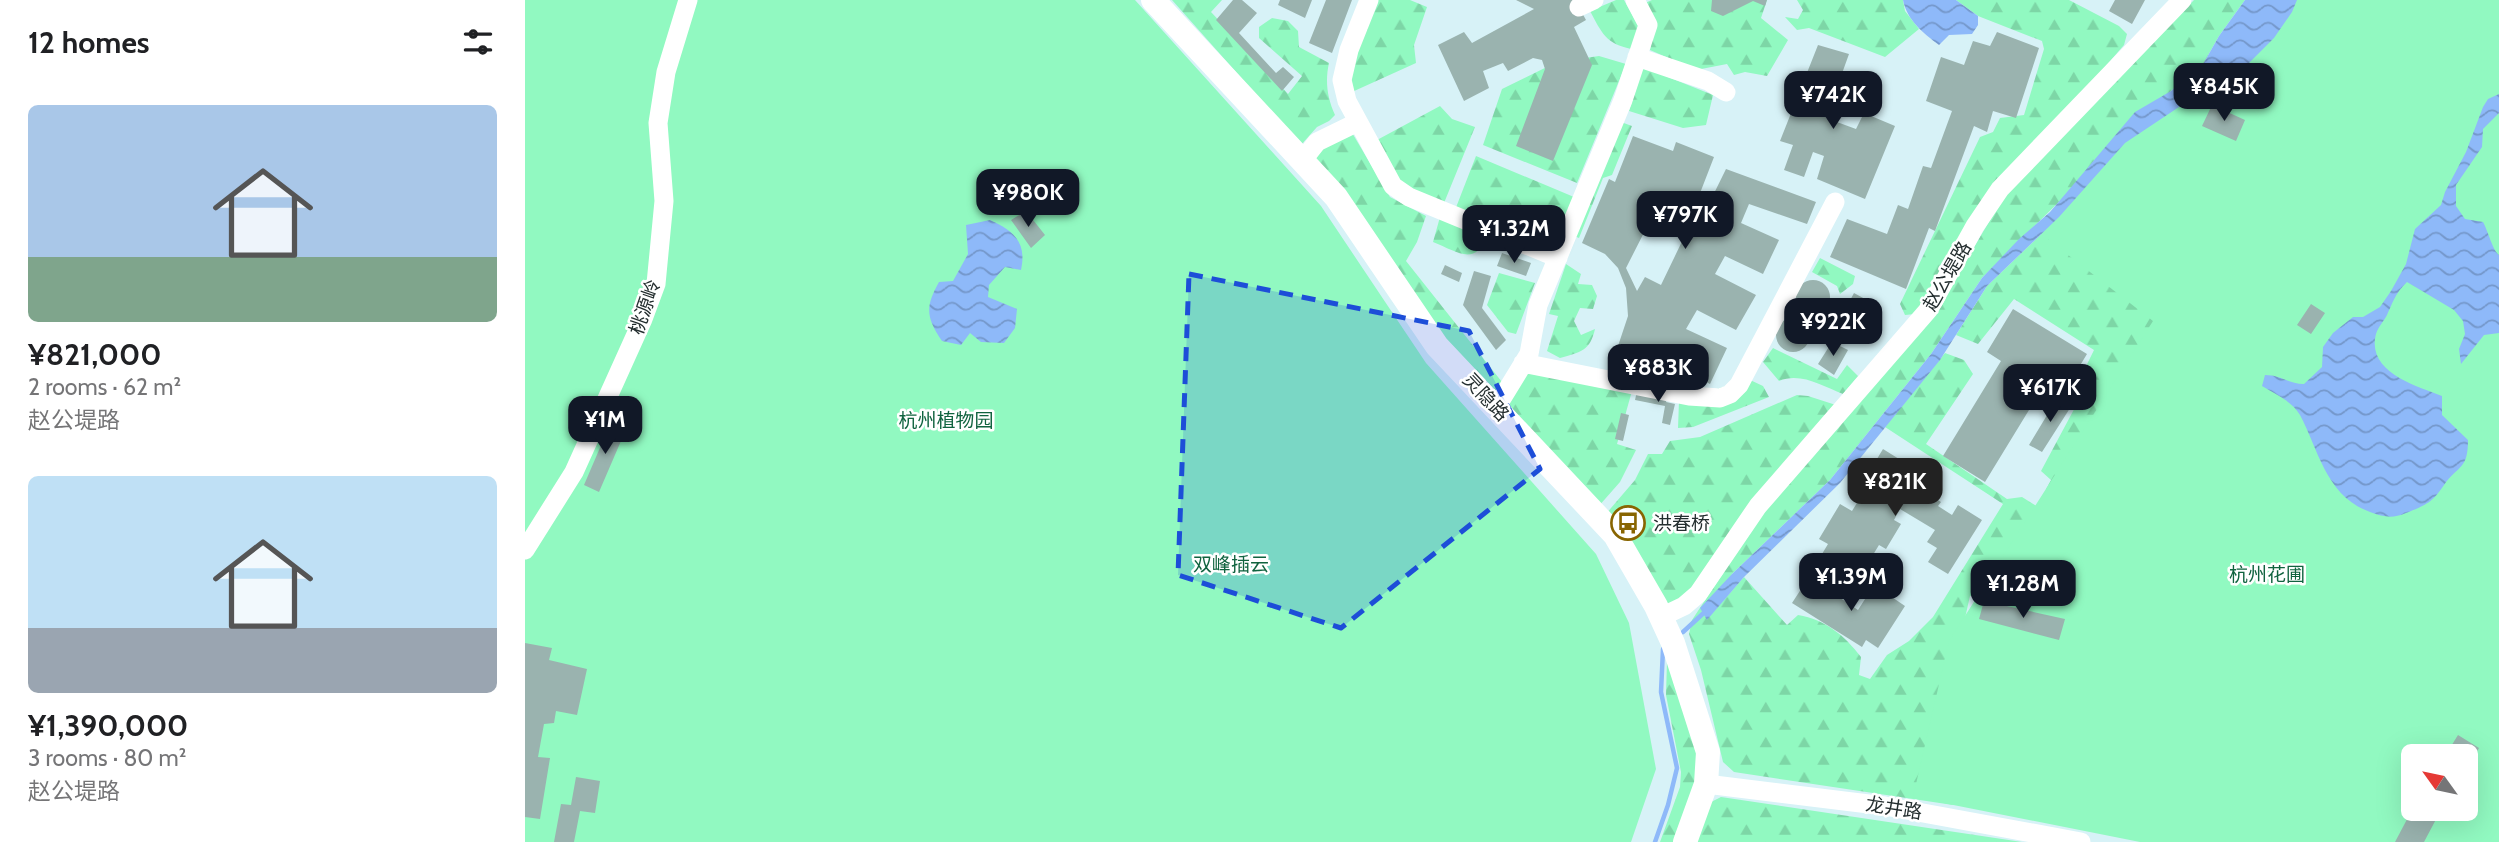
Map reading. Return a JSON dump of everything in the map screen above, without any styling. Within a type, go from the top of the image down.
[{"type":"main road","name":"灵隐路","points":[[1153,0],[1335,197],[1437,346],[1615,535],[1673,643],[1708,752],[1706,784],[1685,842]]},
{"type":"street","name":"桃源岭","points":[[525,550],[574,472],[656,284],[664,201],[659,123],[666,72],[688,0]]},
{"type":"street","points":[[1369,0],[1349,50],[1342,80],[1347,101],[1393,186],[1409,197],[1557,258]]},
{"type":"street","points":[[1496,408],[1529,354],[1538,305],[1623,100],[1648,25],[1635,0]]},
{"type":"street","name":"赵公堤路","points":[[1661,617],[1684,606],[1698,594],[1758,506],[1929,309],[1975,226],[2000,189],[2182,0]]},
{"type":"street","points":[[1637,57],[1708,81],[1726,92]]},
{"type":"street","points":[[1302,161],[1317,142],[1358,122]]},
{"type":"street","points":[[1523,363],[1689,396],[1720,398],[1730,394],[1739,385],[1835,202]]},
{"type":"street","name":"龙井路","points":[[1706,784],[1885,806],[2081,842]]},
{"type":"highlighted area","points":[[1189,274],[1469,331],[1540,469],[1341,628],[1178,575]]},
{"type":"green space","name":"杭州植物园","points":[[525,0],[1135,0],[1321,206],[1426,363],[1596,554],[1629,623],[1656,769],[1631,842],[525,842]]},
{"type":"green space","points":[[1172,0],[1222,0],[1211,12],[1288,94],[1302,76],[1259,38],[1259,27],[1272,18],[1288,21],[1298,31],[1299,47],[1329,63],[1328,89],[1335,115],[1317,127],[1301,145]]},
{"type":"green space","points":[[1378,0],[1410,0],[1427,7],[1414,45],[1416,63],[1352,92],[1355,57]]},
{"type":"green space","points":[[1616,0],[1624,0],[1639,27],[1631,49],[1615,44],[1605,36],[1590,11]]},
{"type":"green space","points":[[1652,0],[1767,0],[1761,18],[1788,40],[1767,76],[1745,72],[1734,75],[1727,64],[1696,70],[1650,50],[1655,20],[1645,3]]},
{"type":"green space","points":[[1797,0],[1903,0],[1905,11],[1919,29],[1885,57],[1809,28],[1797,30],[1785,17],[1798,19],[1803,10]]},
{"type":"green space","points":[[1956,0],[2069,0],[2119,26],[2127,34],[2124,45],[2098,75],[1915,314],[1905,315],[1900,304],[1980,137],[1993,132],[2000,118],[2024,115],[2044,49],[2042,41],[1978,16]]},
{"type":"green space","points":[[2194,0],[2245,0],[2219,36],[2202,66],[2171,91],[1982,278],[1931,354],[1830,480],[1732,574],[1707,619],[1744,577],[1787,625],[1798,615],[1826,625],[1841,635],[1861,657],[1859,675],[1870,679],[1887,655],[1909,641],[1933,617],[2003,504],[1885,427],[1945,353],[1964,360],[1973,374],[1926,444],[2007,499],[2022,497],[2056,518],[2012,599],[1970,596],[1938,738],[1953,805],[1734,772],[1723,762],[1701,670],[1689,634],[1692,620],[1763,512],[1934,315],[2003,198]]},
{"type":"green space","name":"杭州花圃","points":[[2284,0],[2499,0],[2499,842],[2140,842],[1913,797],[1949,641],[2153,321],[2036,230],[2153,111]]},
{"type":"green space","points":[[2448,0],[2068,506],[2046,489],[2051,480],[2041,471],[2079,400],[2072,395],[2094,350],[2014,299],[1978,344],[1956,335],[1987,286],[2059,217]]},
{"type":"green space","points":[[1599,56],[1626,64],[1577,183],[1483,145],[1502,89],[1557,62]]},
{"type":"green space","points":[[1643,67],[1713,95],[1706,125],[1683,128],[1629,111]]},
{"type":"green space","points":[[1440,106],[1452,119],[1475,127],[1444,203],[1414,191],[1399,181],[1377,140]]},
{"type":"green space","points":[[1621,122],[1632,126],[1612,175],[1603,178],[1579,238],[1574,236]]},
{"type":"green space","points":[[1351,131],[1390,197],[1426,216],[1417,242],[1406,261],[1502,382],[1496,391],[1442,336],[1312,162],[1322,149]]},
{"type":"green space","points":[[1476,156],[1574,197],[1551,249],[1455,210]]},
{"type":"green space","points":[[1440,217],[1487,237],[1477,252],[1471,254],[1457,252],[1433,242]]},
{"type":"green space","points":[[1820,258],[1855,276],[1853,284],[1840,294],[1837,286],[1812,272]]},
{"type":"green space","points":[[1566,264],[1581,274],[1578,284],[1592,285],[1597,296],[1593,309],[1580,308],[1574,321],[1581,335],[1595,329],[1590,342],[1583,350],[1560,358],[1547,351],[1558,316],[1549,314]]},
{"type":"green space","points":[[1499,273],[1535,283],[1516,334],[1508,332],[1487,305]]},
{"type":"green space","points":[[1773,348],[1837,379],[1847,365],[1858,376],[1843,394],[1803,379],[1779,381],[1763,362]]},
{"type":"green space","points":[[1527,369],[1632,391],[1617,444],[1636,450],[1620,482],[1598,507],[1508,409],[1509,401]]},
{"type":"green space","points":[[1748,379],[1763,386],[1769,397],[1693,427],[1678,428],[1679,401]]},
{"type":"green space","points":[[1797,395],[1839,406],[1688,594],[1666,606],[1605,515],[1635,480],[1648,454],[1662,454],[1670,441],[1700,437]]},
{"type":"green space","points":[[1667,661],[1701,765],[1678,842],[1660,842],[1680,787],[1681,772],[1666,695]]},
{"type":"green space","points":[[1721,797],[2022,842],[1697,842],[1709,803]]},
{"type":"water","points":[[1903,0],[1956,0],[1978,16],[1978,25],[1972,34],[1949,35],[1939,45],[1912,20]]},
{"type":"water","points":[[2245,0],[2297,0],[2274,38],[2247,65],[2216,88],[2185,103],[2125,143],[2059,217],[1987,286],[1940,360],[1840,483],[1744,577],[1707,620],[1700,608],[1830,480],[1931,354],[1982,278],[2019,239],[2050,212],[2135,112],[2171,91],[2202,66],[2219,36]]},
{"type":"water","points":[[2499,94],[2499,113],[2483,129],[2482,147],[2456,185],[2456,206],[2465,219],[2483,222],[2499,255],[2499,333],[2484,335],[2461,364],[2459,349],[2465,334],[2463,321],[2454,310],[2407,282],[2397,294],[2376,334],[2378,358],[2395,376],[2442,396],[2442,415],[2468,440],[2468,450],[2461,466],[2428,503],[2396,516],[2380,515],[2355,505],[2343,495],[2326,471],[2297,410],[2262,386],[2265,375],[2304,384],[2322,367],[2323,347],[2333,333],[2353,317],[2363,317],[2380,307],[2406,264],[2415,229],[2441,205],[2466,152],[2483,107],[2488,99]]},
{"type":"water","points":[[990,220],[1012,233],[1022,252],[1021,270],[1005,267],[989,285],[988,297],[1017,309],[1015,328],[1004,343],[981,342],[970,333],[961,345],[942,341],[930,318],[931,298],[939,282],[953,281],[968,254],[966,225]]},
{"type":"building","points":[[1233,0],[1242,0],[1257,13],[1239,33],[1276,73],[1283,67],[1294,77],[1282,91],[1216,20]]},
{"type":"building","points":[[1280,0],[1312,0],[1305,18],[1278,5]]},
{"type":"building","points":[[1326,0],[1352,0],[1332,53],[1309,43]]},
{"type":"building","points":[[1516,0],[1575,0],[1586,20],[1574,27],[1592,65],[1553,161],[1516,146],[1545,69],[1542,60],[1533,58],[1508,71],[1503,63],[1483,71],[1489,88],[1464,101],[1438,45],[1464,32],[1472,43],[1534,9]]},
{"type":"building","points":[[1712,0],[1767,0],[1765,6],[1753,1],[1723,16],[1711,11]]},
{"type":"building","points":[[2115,0],[2145,0],[2132,24],[2109,11]]},
{"type":"building","points":[[1997,32],[2039,48],[2016,118],[1993,111],[1987,132],[1974,126],[1935,231],[1929,228],[1906,289],[1830,257],[1847,219],[1887,234],[1898,205],[1908,209],[1923,166],[1931,168],[1952,111],[1926,101],[1941,57],[1964,65],[1973,41],[1990,46]]},
{"type":"building","points":[[1818,45],[1849,54],[1826,118],[1856,129],[1864,113],[1895,126],[1865,199],[1817,179],[1824,156],[1813,152],[1804,177],[1784,170],[1793,145],[1780,141]]},
{"type":"building","points":[[2212,105],[2245,120],[2236,141],[2202,126]]},
{"type":"building","points":[[1633,136],[1673,151],[1676,142],[1714,157],[1690,219],[1658,205],[1626,268],[1637,291],[1645,277],[1661,285],[1688,229],[1695,232],[1726,169],[1816,202],[1807,224],[1749,204],[1741,223],[1779,240],[1763,274],[1725,256],[1715,274],[1756,295],[1736,330],[1697,310],[1686,329],[1727,348],[1710,384],[1691,374],[1687,382],[1618,346],[1628,316],[1626,288],[1618,268],[1605,254],[1582,243],[1609,179],[1615,182]]},
{"type":"building","points":[[1026,211],[1045,235],[1031,248],[1011,220]]},
{"type":"building","points":[[1502,253],[1531,263],[1526,276],[1497,266]]},
{"type":"building","points":[[1445,265],[1462,273],[1459,282],[1441,274]]},
{"type":"building","points":[[1474,271],[1491,276],[1482,308],[1506,340],[1496,350],[1463,305]]},
{"type":"building","points":[[1813,280],[1825,285],[1830,297],[1825,309],[1813,314],[1801,309],[1796,297],[1801,285]]},
{"type":"building","points":[[1854,293],[1876,305],[1862,331],[1840,319]]},
{"type":"building","points":[[2311,304],[2325,313],[2311,334],[2297,325]]},
{"type":"building","points":[[2013,309],[2087,354],[2062,395],[2031,376],[2015,401],[2029,410],[1985,482],[1943,456],[2001,361],[1987,352]]},
{"type":"building","points":[[1793,318],[1805,323],[1810,335],[1805,347],[1793,352],[1781,347],[1776,335],[1781,323]]},
{"type":"building","points":[[1821,319],[1827,322],[1830,328],[1827,334],[1821,337],[1815,334],[1812,328],[1815,322]]},
{"type":"building","points":[[1832,342],[1848,350],[1834,375],[1818,364]]},
{"type":"building","points":[[1637,391],[1667,397],[1666,402],[1675,404],[1670,425],[1662,423],[1665,406],[1635,400]]},
{"type":"building","points":[[2058,397],[2072,405],[2042,452],[2029,445]]},
{"type":"building","points":[[1621,413],[1629,415],[1623,441],[1615,439]]},
{"type":"building","points":[[611,422],[627,427],[599,492],[584,485]]},
{"type":"building","points":[[1883,449],[1923,474],[1915,486],[1941,502],[1938,506],[1952,515],[1958,505],[1982,520],[1948,574],[1928,562],[1937,548],[1927,542],[1935,530],[1900,509],[1894,520],[1901,524],[1886,549],[1879,545],[1868,563],[1864,560],[1856,575],[1822,554],[1828,544],[1819,539],[1840,504],[1852,511],[1865,490],[1860,487]]},
{"type":"building","points":[[1809,577],[1858,610],[1874,585],[1905,606],[1878,648],[1866,640],[1862,647],[1792,603]]},
{"type":"building","points":[[1984,601],[2065,619],[2059,640],[1979,619]]},
{"type":"building","points":[[525,643],[552,648],[549,660],[587,669],[577,715],[556,711],[554,723],[544,724],[538,757],[550,758],[540,819],[525,817]]},
{"type":"building","points":[[2458,735],[2473,744],[2452,744]]},
{"type":"building","points":[[576,777],[600,781],[595,813],[580,811],[574,842],[554,842],[561,804],[571,805]]},
{"type":"building","points":[[2406,821],[2435,821],[2424,842],[2395,842]]},
{"type":"waterway","points":[[1683,632],[1708,609]]},
{"type":"waterway","points":[[1655,842],[1677,768],[1661,692],[1663,649]]},
{"type":"place","name":"洪春桥","points":[[1628,523]]},
{"type":"park label","name":"双峰插云","points":[[1231,564]]}]
